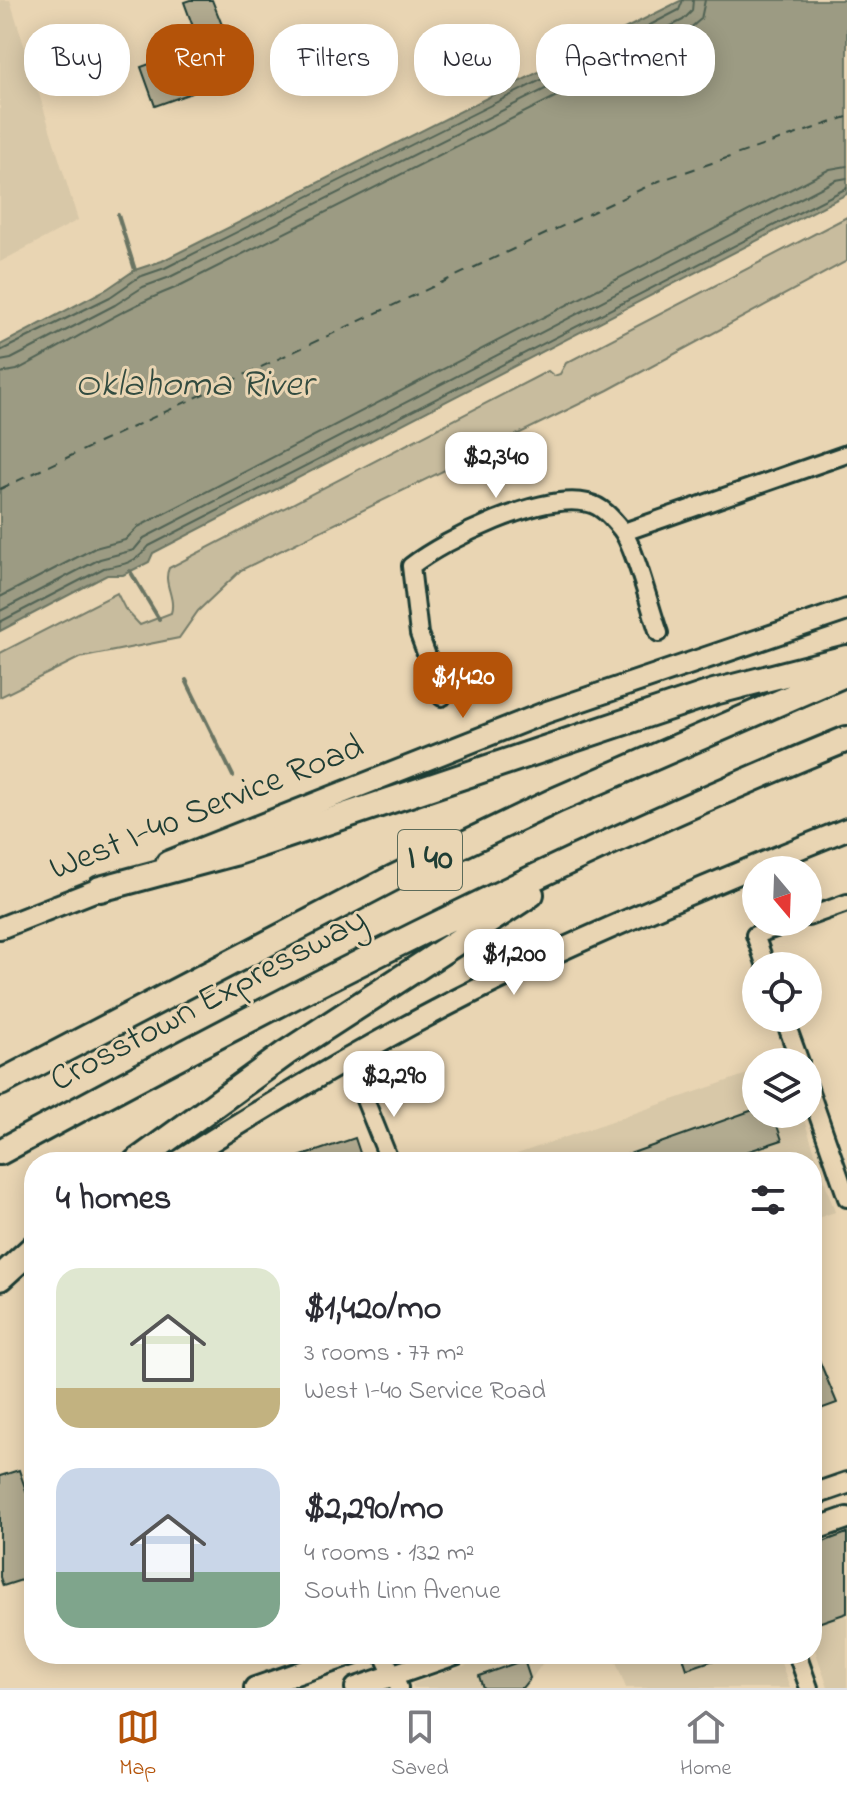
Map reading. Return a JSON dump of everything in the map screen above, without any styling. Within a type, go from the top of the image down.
[{"type":"highway","points":[[100,889],[234,853],[714,692],[847,658]]},
{"type":"highway","name":"Crosstown Expressway","points":[[0,1083],[393,878],[628,768],[847,673]]},
{"type":"highway","name":"Crosstown Expressway","points":[[0,1152],[204,1041],[411,936],[610,842],[847,739]]},
{"type":"highway","points":[[150,1152],[286,1053],[610,842]]},
{"type":"highway","points":[[0,1278],[24,1256]]},
{"type":"main road","name":"West I-40 Service Road","points":[[0,928],[547,712],[847,610]]},
{"type":"main road","points":[[194,1152],[317,1077],[451,1003],[628,920],[847,829]]},
{"type":"main road","points":[[0,1286],[24,1268]]},
{"type":"main road","points":[[822,1492],[847,1483]]},
{"type":"main road","points":[[822,1527],[847,1518]]},
{"type":"main road","points":[[255,1688],[324,1664]]},
{"type":"main road","points":[[356,1688],[396,1682],[434,1664]]},
{"type":"street","points":[[624,532],[847,454]]},
{"type":"street","points":[[442,697],[419,634],[411,566],[437,546],[477,528],[554,503],[586,502],[603,509],[624,532],[659,633]]},
{"type":"street","points":[[822,912],[847,903]]},
{"type":"street","points":[[361,1090],[386,1152]]},
{"type":"street","points":[[822,1126],[847,1198]]},
{"type":"street","points":[[801,1664],[809,1688]]},
{"type":"shaded area","points":[[0,0],[10,0],[24,45],[24,96],[40,96],[78,220],[0,262]]},
{"type":"shaded area","points":[[847,217],[847,261],[608,390],[241,570],[198,611],[179,638],[79,658],[0,697],[0,653],[117,593],[125,609],[140,625],[171,613],[167,579],[169,568],[548,371],[554,376],[560,374],[566,363]]},
{"type":"shaded area","points":[[742,1076],[742,1128],[807,1128],[815,1152],[523,1152]]},
{"type":"shaded area","points":[[822,1173],[835,1212],[822,1217]]},
{"type":"shaded area","points":[[847,1535],[847,1688],[828,1688],[820,1664],[822,1544]]},
{"type":"shaded area","points":[[469,1664],[542,1664],[525,1688],[414,1688],[412,1684]]},
{"type":"shaded area","points":[[617,1664],[782,1664],[790,1688],[626,1688]]},
{"type":"water","name":"Oklahoma River","points":[[682,0],[847,0],[847,194],[153,553],[149,562],[123,575],[107,575],[0,631],[0,345],[107,289],[135,270],[162,261],[491,96],[520,96],[520,81],[536,73],[536,96],[715,96],[715,24],[634,24]]},
{"type":"building","points":[[212,0],[222,24],[192,24],[184,2]]},
{"type":"building","points":[[151,96],[183,96],[155,106]]},
{"type":"building","points":[[742,1114],[742,1128],[778,1128],[782,1140],[746,1152],[635,1152]]},
{"type":"building","points":[[355,1138],[360,1152],[314,1152]]},
{"type":"building","points":[[822,1367],[837,1403],[822,1408]]},
{"type":"building","points":[[19,1470],[24,1485],[24,1579],[3,1586],[0,1577],[0,1476]]},
{"type":"building","points":[[847,1533],[847,1613],[822,1622],[822,1542]]},
{"type":"building","points":[[513,1664],[525,1664],[530,1678],[522,1688],[483,1688],[479,1676]]},
{"type":"building","points":[[685,1664],[702,1664],[687,1669]]},
{"type":"waterway","points":[[118,215],[135,270]]},
{"type":"waterway","points":[[130,571],[159,619]]},
{"type":"waterway","points":[[186,680],[233,776]]},
{"type":"ferry route","points":[[0,489],[659,181],[847,117]]}]
